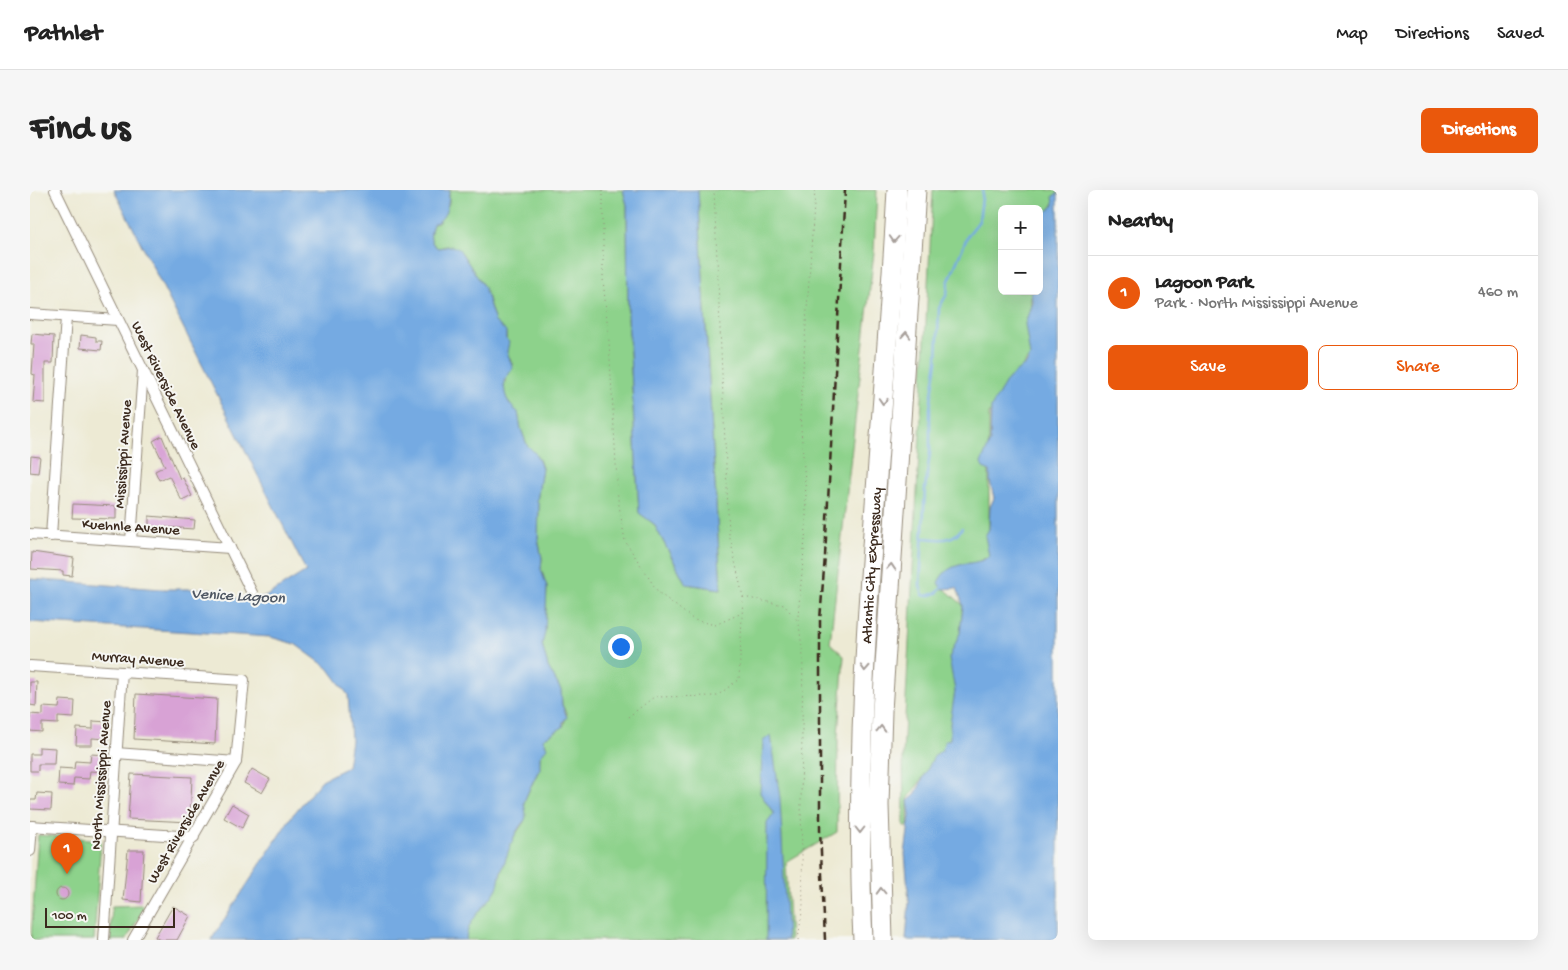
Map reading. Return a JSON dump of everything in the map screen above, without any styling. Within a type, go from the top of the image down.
[{"type":"highway","name":"Atlantic City Expressway","points":[[863,940],[860,802],[863,708],[897,190]]},
{"type":"highway","name":"Atlantic City Expressway","points":[[883,940],[880,842],[882,711],[916,190]]},
{"type":"street","name":"West Riverside Avenue","points":[[55,190],[252,593]]},
{"type":"street","points":[[30,314],[118,320]]},
{"type":"street","points":[[51,536],[66,317]]},
{"type":"street","name":"Mississippi Avenue","points":[[131,541],[143,369]]},
{"type":"street","name":"Kuehnle Avenue","points":[[30,534],[230,548]]},
{"type":"street","name":"Murray Avenue","points":[[30,666],[244,680]]},
{"type":"street","name":"North Mississippi Avenue","points":[[104,940],[122,672]]},
{"type":"street","name":"West Riverside Avenue","points":[[133,940],[236,762],[244,680]]},
{"type":"street","points":[[116,753],[236,762]]},
{"type":"street","points":[[30,851],[31,826],[194,837]]},
{"type":"path","points":[[603,190],[603,279],[609,341],[618,499],[625,541],[658,592],[694,620],[715,625],[742,613]]},
{"type":"path","points":[[628,717],[654,697],[717,696],[739,679],[743,597],[729,534],[714,190]]},
{"type":"path","points":[[798,940],[803,905],[801,805],[803,656],[799,622],[806,528],[806,496],[800,414],[815,190]]},
{"type":"path","points":[[743,597],[784,605],[799,622]]},
{"type":"green space","points":[[449,190],[623,190],[627,205],[628,316],[639,512],[654,524],[686,584],[721,589],[698,190],[877,190],[874,252],[830,643],[844,656],[838,735],[837,832],[786,862],[790,940],[466,940],[466,931],[477,912],[496,890],[511,841],[524,822],[524,801],[539,770],[540,756],[546,744],[543,739],[563,727],[567,714],[562,705],[561,690],[548,667],[542,644],[545,629],[547,587],[541,569],[542,558],[538,539],[539,506],[537,501],[542,468],[539,459],[527,445],[518,413],[505,397],[506,379],[513,366],[507,352],[506,333],[495,322],[486,292],[462,253],[447,246],[438,248],[431,240],[433,224],[438,223],[449,203]]},
{"type":"green space","points":[[933,190],[1058,190],[1058,195],[1043,223],[1043,205],[998,205],[998,295],[1031,295],[1030,356],[989,414],[989,556],[938,583],[963,605],[951,737],[908,799],[908,826],[904,826],[903,755]]},
{"type":"green space","points":[[38,835],[101,840],[94,940],[31,940]]},
{"type":"green space","points":[[142,905],[144,909],[126,940],[110,940],[112,906]]},
{"type":"water","points":[[114,190],[449,190],[446,210],[441,219],[433,224],[431,240],[438,248],[452,246],[459,249],[484,287],[495,322],[506,331],[506,339],[509,342],[507,352],[513,368],[504,381],[506,395],[511,406],[518,412],[521,429],[527,445],[536,454],[542,468],[537,501],[539,506],[538,539],[542,558],[541,569],[547,587],[545,633],[542,644],[548,667],[561,690],[562,705],[567,717],[563,722],[563,727],[543,739],[547,748],[540,756],[540,769],[524,803],[525,820],[511,843],[497,888],[470,925],[466,940],[211,940],[291,817],[322,780],[347,767],[351,740],[348,695],[328,668],[295,644],[270,637],[30,622],[30,579],[161,589],[211,589],[244,601],[265,597],[306,571]]},
{"type":"water","points":[[623,190],[698,190],[721,589],[686,584],[654,524],[639,513],[628,316],[627,205]]},
{"type":"water","points":[[1058,193],[1058,940],[906,940],[909,902],[905,854],[910,815],[908,801],[915,795],[934,756],[942,750],[945,741],[950,739],[950,723],[955,691],[949,658],[960,633],[963,605],[957,588],[942,589],[938,583],[949,569],[984,560],[989,556],[985,536],[989,529],[990,507],[994,498],[990,471],[983,468],[981,463],[990,442],[991,407],[1008,379],[1027,363],[1030,356],[1025,324],[1032,302],[1031,295],[1043,295],[1043,215],[1054,205],[1053,196]]},
{"type":"water","points":[[771,735],[780,798],[787,940],[766,940],[767,823],[774,814],[760,793],[763,741]]},
{"type":"building","points":[[32,334],[54,336],[53,363],[45,363],[45,403],[33,402],[35,375],[32,374],[34,344],[31,344]]},
{"type":"building","points":[[81,335],[96,337],[96,341],[102,341],[101,350],[80,348]]},
{"type":"building","points":[[162,436],[180,479],[183,478],[192,496],[182,501],[169,476],[159,480],[155,471],[165,466],[153,441]]},
{"type":"building","points":[[31,456],[40,457],[38,473],[30,472]]},
{"type":"building","points":[[73,504],[116,506],[116,519],[72,518]]},
{"type":"building","points":[[149,516],[195,520],[194,529],[149,526]]},
{"type":"building","points":[[32,552],[74,558],[72,576],[63,575],[63,571],[31,569]]},
{"type":"building","points":[[30,682],[37,682],[36,706],[30,705]]},
{"type":"building","points":[[136,694],[217,699],[215,744],[134,739]]},
{"type":"building","points":[[60,700],[75,701],[74,718],[58,717],[58,724],[42,723],[42,732],[30,731],[30,714],[43,715],[43,707],[59,708]]},
{"type":"building","points":[[93,721],[109,722],[108,739],[92,738],[92,745],[76,745],[77,728],[93,729]]},
{"type":"building","points":[[39,747],[55,748],[54,764],[38,764],[38,771],[30,771],[30,754],[39,754]]},
{"type":"building","points":[[91,754],[106,755],[105,772],[90,771],[89,779],[74,778],[73,786],[58,785],[59,768],[74,769],[75,761],[90,762]]},
{"type":"building","points":[[252,769],[270,779],[262,793],[244,783]]},
{"type":"building","points":[[131,774],[192,777],[190,822],[128,819]]},
{"type":"building","points":[[37,793],[52,794],[51,810],[30,809],[30,800],[36,800]]},
{"type":"building","points":[[232,804],[249,814],[242,828],[224,818]]},
{"type":"building","points":[[128,850],[144,850],[141,902],[123,900]]},
{"type":"building","points":[[64,888],[67,889],[67,899],[60,900],[57,899],[56,892],[57,889]]},
{"type":"building","points":[[173,906],[190,916],[177,940],[160,940],[155,937]]},
{"type":"waterway","points":[[941,588],[937,593],[927,596],[923,595],[920,586],[925,489],[930,453],[930,408],[937,361],[939,308],[947,294],[948,283],[968,235],[979,221],[983,190]]},
{"type":"waterway","points":[[924,538],[950,538],[962,528]]},
{"type":"railway","points":[[825,940],[820,830],[820,620],[845,190]]},
{"type":"place","name":"Lagoon Park","points":[[67,874]]},
{"type":"water label","name":"Venice Lagoon","points":[[238,594]]}]
